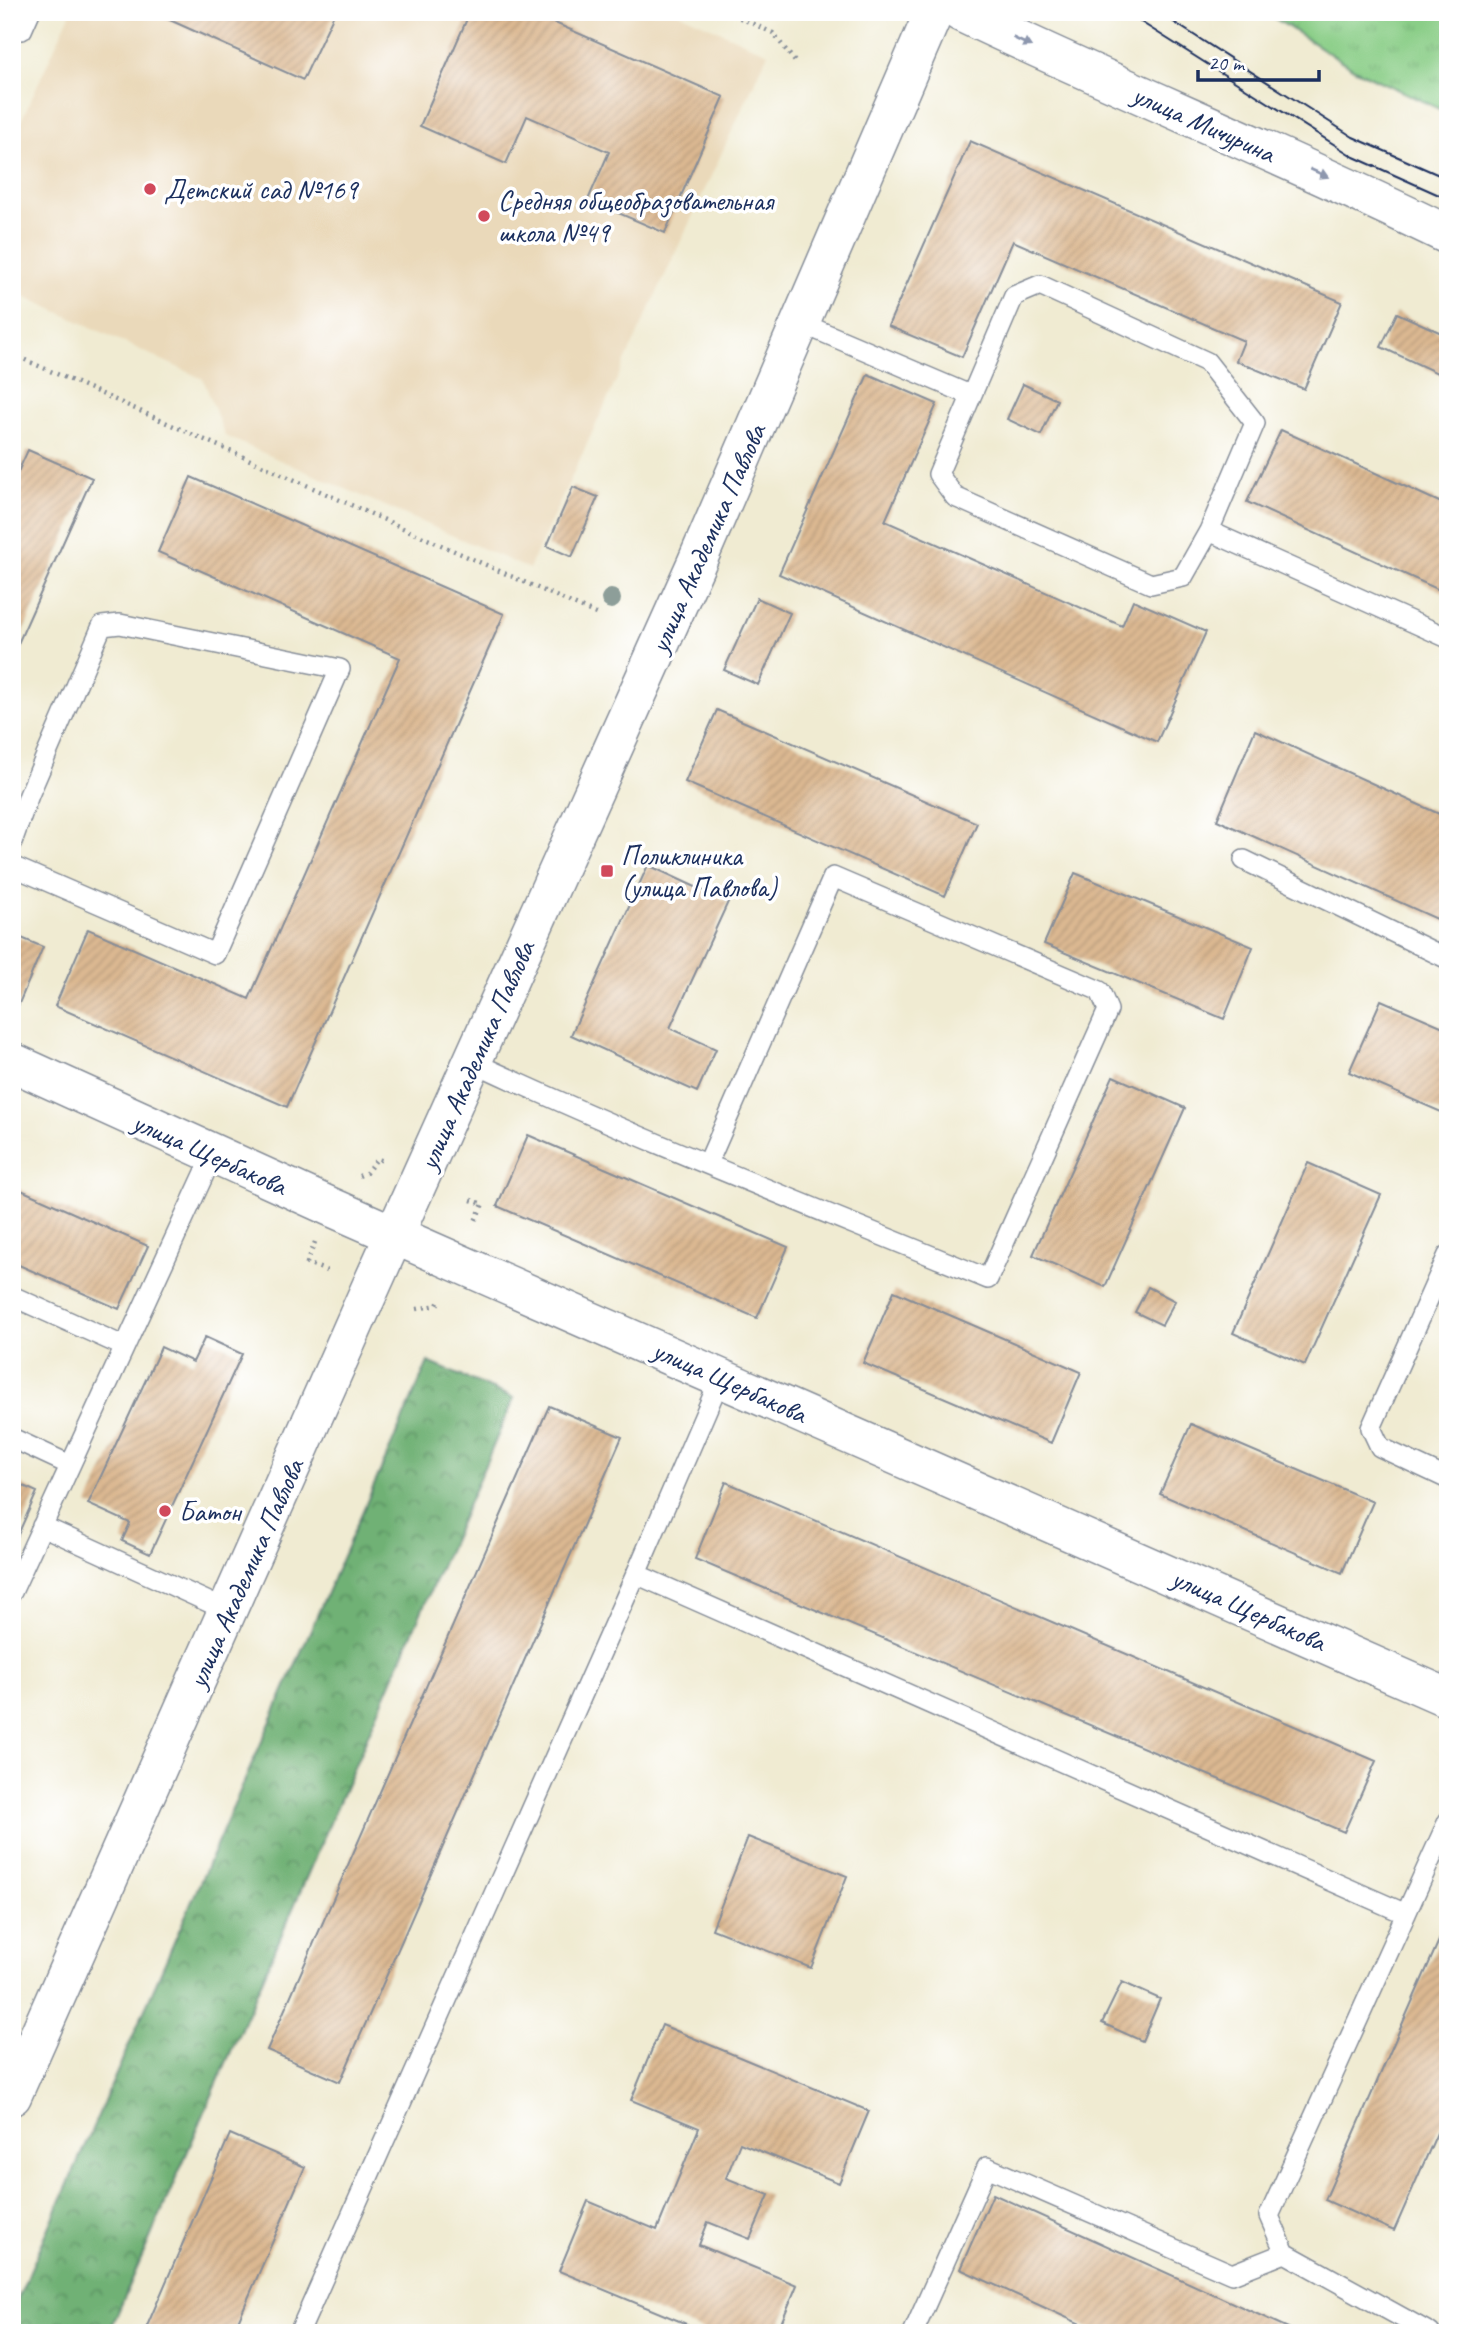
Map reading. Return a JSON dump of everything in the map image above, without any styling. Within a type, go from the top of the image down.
[{"type":"main road","name":"улица Академика Павлова","points":[[12,2096],[669,625],[934,12]]},
{"type":"main road","name":"улица Мичурина","points":[[960,12],[1032,47],[1354,189],[1448,235]]},
{"type":"main road","name":"улица Щербакова","points":[[12,1062],[213,1155],[1448,1698]]},
{"type":"lane","points":[[1040,285],[1207,362],[1255,424],[1209,531],[1183,577],[1151,584],[955,498],[938,474],[1014,296],[1040,285]]},
{"type":"lane","points":[[801,323],[970,395]]},
{"type":"lane","points":[[1209,531],[1448,638]]},
{"type":"lane","points":[[12,842],[21,793],[102,626],[120,624],[340,669],[215,954],[12,866]]},
{"type":"lane","points":[[1244,860],[1448,959]]},
{"type":"lane","points":[[473,1062],[533,1090],[708,1163],[988,1279],[1108,1010],[1100,991],[833,877],[708,1163]]},
{"type":"lane","points":[[12,1592],[213,1155]]},
{"type":"lane","points":[[1448,1255],[1371,1429],[1380,1447],[1448,1479]]},
{"type":"lane","points":[[12,1296],[124,1346]]},
{"type":"lane","points":[[299,2333],[721,1377]]},
{"type":"lane","points":[[12,1438],[71,1465]]},
{"type":"lane","points":[[42,1527],[228,1611]]},
{"type":"lane","points":[[636,1574],[1406,1914]]},
{"type":"lane","points":[[1430,2333],[1285,2253],[1269,2216],[1448,1821]]},
{"type":"lane","points":[[913,2333],[987,2167],[1232,2274],[1285,2253]]},
{"type":"path","points":[[727,12],[773,33],[796,64]]},
{"type":"path","points":[[12,354],[596,614]]},
{"type":"path","points":[[355,1177],[366,1173],[377,1159],[384,1161]]},
{"type":"path","points":[[471,1200],[483,1204],[474,1223]]},
{"type":"path","points":[[317,1238],[307,1263],[330,1272]]},
{"type":"path","points":[[417,1309],[437,1305],[443,1291]]},
{"type":"shaded area","name":"Средняя общеобразовательная школа №49","points":[[71,12],[677,12],[768,53],[529,569],[225,436],[203,379],[24,296],[12,237],[12,141]]},
{"type":"green space","points":[[1265,12],[1448,12],[1448,113],[1354,69]]},
{"type":"green space","points":[[428,1362],[514,1398],[109,2333],[12,2333],[12,2312]]},
{"type":"building","points":[[152,12],[335,12],[303,80]]},
{"type":"building","points":[[470,12],[530,12],[724,97],[665,233],[588,200],[609,152],[527,116],[506,164],[420,126]]},
{"type":"building","points":[[970,141],[1342,302],[1304,389],[1236,361],[1244,341],[1013,241],[962,357],[888,326]]},
{"type":"building","points":[[1397,313],[1448,336],[1448,378],[1381,347]]},
{"type":"building","points":[[868,374],[937,404],[885,521],[1122,626],[1133,600],[1206,632],[1157,742],[779,574]]},
{"type":"building","points":[[1023,384],[1057,400],[1041,435],[1007,419]]},
{"type":"building","points":[[1281,430],[1448,506],[1448,594],[1247,502]]},
{"type":"building","points":[[28,450],[92,478],[12,657],[12,485]]},
{"type":"building","points":[[191,477],[504,614],[287,1107],[55,1006],[88,929],[249,999],[400,658],[158,552]]},
{"type":"building","points":[[573,487],[598,497],[572,557],[547,546]]},
{"type":"building","points":[[757,598],[790,613],[758,685],[724,670]]},
{"type":"building","points":[[717,710],[977,823],[945,896],[685,782]]},
{"type":"building","points":[[1255,730],[1448,818],[1448,924],[1217,820]]},
{"type":"building","points":[[648,865],[728,902],[670,1028],[716,1049],[697,1092],[571,1035]]},
{"type":"building","points":[[1075,873],[1253,947],[1224,1019],[1044,944]]},
{"type":"building","points":[[12,934],[43,947],[18,1006],[12,1003]]},
{"type":"building","points":[[1381,1000],[1448,1029],[1448,1115],[1349,1072]]},
{"type":"building","points":[[1113,1076],[1185,1108],[1105,1287],[1033,1255]]},
{"type":"building","points":[[528,1135],[788,1247],[757,1318],[497,1206]]},
{"type":"building","points":[[1308,1163],[1381,1195],[1305,1365],[1233,1333]]},
{"type":"building","points":[[12,1186],[148,1246],[119,1309],[12,1262]]},
{"type":"building","points":[[1148,1287],[1175,1301],[1162,1325],[1135,1312]]},
{"type":"building","points":[[894,1291],[1081,1372],[1051,1443],[863,1363]]},
{"type":"building","points":[[205,1337],[242,1354],[150,1554],[122,1541],[130,1523],[88,1504],[161,1347],[193,1362]]},
{"type":"building","points":[[549,1406],[622,1437],[340,2082],[267,2050]]},
{"type":"building","points":[[1191,1424],[1373,1502],[1342,1573],[1160,1494]]},
{"type":"building","points":[[12,1481],[37,1492],[12,1548]]},
{"type":"building","points":[[726,1482],[1376,1761],[1344,1832],[695,1559]]},
{"type":"building","points":[[748,1837],[847,1876],[811,1968],[712,1929]]},
{"type":"building","points":[[1448,1920],[1448,2108],[1394,2231],[1325,2200]]},
{"type":"building","points":[[1122,1982],[1160,1999],[1142,2041],[1102,2023]]},
{"type":"building","points":[[662,2025],[869,2111],[839,2183],[740,2143],[726,2178],[769,2195],[750,2239],[708,2222],[699,2245],[797,2285],[777,2333],[708,2333],[559,2271],[588,2201],[657,2230],[699,2128],[631,2100]]},
{"type":"building","points":[[230,2134],[305,2167],[233,2333],[144,2333]]},
{"type":"building","points":[[993,2194],[1299,2333],[1100,2333],[960,2269]]},
{"type":"tram line","points":[[1125,12],[1354,157],[1448,199]]},
{"type":"tram line","points":[[1158,12],[1353,137],[1448,179]]},
{"type":"place","name":"Детский сад №169","points":[[150,189]]},
{"type":"place","name":"Средняя общеобразовательная школа №49","points":[[484,216]]},
{"type":"place","name":"Поликлиника (улица Павлова)","points":[[607,871]]},
{"type":"place","name":"Батон","points":[[165,1511]]}]
